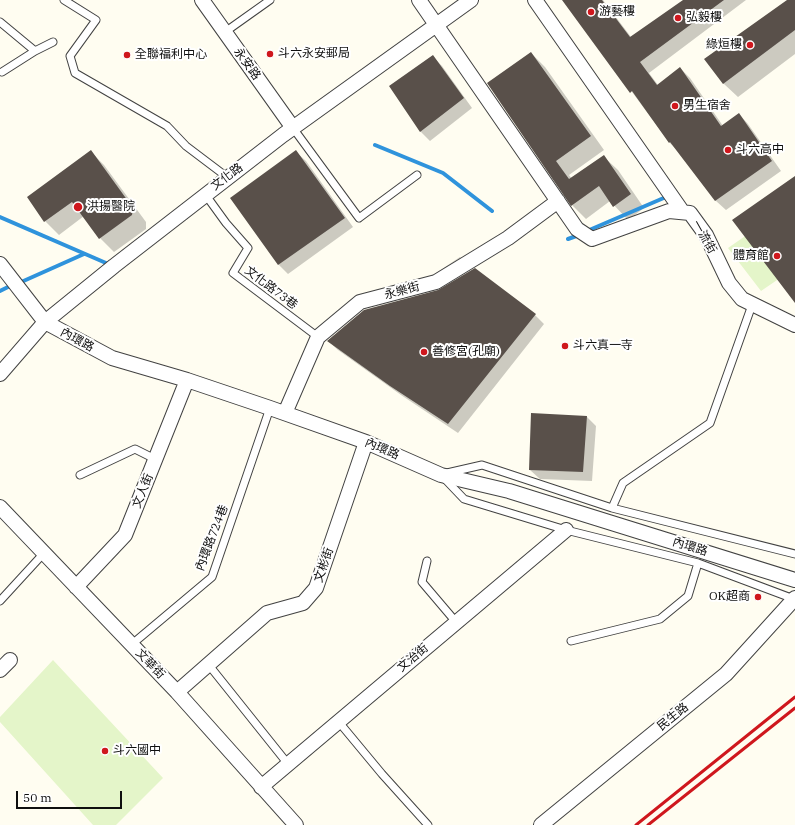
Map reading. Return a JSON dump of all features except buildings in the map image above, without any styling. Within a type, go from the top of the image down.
[{"type":"street","name":"永安路","points":[[202,0],[293,128]]},
{"type":"street","points":[[419,0],[558,201]]},
{"type":"street","name":"文化路","points":[[0,374],[45,322],[205,194],[293,128],[437,26],[471,0]]},
{"type":"street","points":[[535,0],[682,211]]},
{"type":"street","name":"一流街","points":[[558,201],[577,229],[592,239],[669,211],[682,211],[690,213],[706,235],[729,283],[742,299],[795,326]]},
{"type":"street","name":"永樂街","points":[[285,413],[318,337],[360,302],[436,282],[508,238],[558,201]]},
{"type":"street","name":"內環路","points":[[0,264],[45,322],[112,358],[188,380],[285,413],[366,442],[441,475],[509,491],[795,580]]},
{"type":"street","name":"文人街","points":[[76,588],[125,535],[188,380]]},
{"type":"street","name":"文彬街","points":[[177,692],[267,613],[303,603],[316,588],[366,442]]},
{"type":"street","name":"文華街","points":[[0,507],[130,645],[177,692],[296,825]]},
{"type":"street","name":"文治街","points":[[261,786],[566,530]]},
{"type":"street","name":"民生路","points":[[541,825],[726,674],[795,599]]},
{"type":"street","points":[[0,670],[10,660]]},
{"type":"lane","points":[[64,0],[96,20],[70,56],[75,73],[167,126],[186,146],[227,177]]},
{"type":"lane","points":[[224,32],[270,0]]},
{"type":"lane","points":[[0,22],[35,51]]},
{"type":"lane","points":[[2,72],[35,51],[53,42]]},
{"type":"lane","points":[[293,128],[359,218],[417,175]]},
{"type":"lane","name":"文化路73巷","points":[[205,194],[226,223],[248,248],[233,273],[318,337]]},
{"type":"lane","points":[[612,508],[623,483],[710,423],[752,305]]},
{"type":"lane","name":"內環路724巷","points":[[130,645],[212,577],[270,408]]},
{"type":"lane","points":[[80,475],[135,449],[156,459]]},
{"type":"lane","points":[[441,475],[482,465],[612,508],[795,554]]},
{"type":"lane","points":[[441,475],[464,499],[566,530],[698,563],[795,599]]},
{"type":"lane","points":[[0,601],[44,553]]},
{"type":"lane","points":[[426,561],[422,582],[456,622]]},
{"type":"lane","points":[[571,641],[660,619],[688,596],[698,563]]},
{"type":"lane","points":[[208,664],[288,764]]},
{"type":"lane","points":[[338,721],[382,774],[428,825]]},
{"type":"green space","points":[[751,232],[783,276],[761,291],[728,248]]},
{"type":"green space","points":[[53,660],[163,778],[116,825],[93,825],[0,722],[0,717]]},
{"type":"waterway","points":[[375,145],[443,173],[492,211]]},
{"type":"waterway","points":[[587,231],[666,197]]},
{"type":"waterway","points":[[0,217],[106,263]]},
{"type":"waterway","points":[[568,239],[579,235]]},
{"type":"waterway","points":[[19,283],[84,254]]},
{"type":"waterway","points":[[0,291],[12,285]]},
{"type":"railway","points":[[636,825],[795,697]]},
{"type":"railway","points":[[648,825],[795,708]]},
{"type":"place","name":"游藝樓","points":[[591,12]]},
{"type":"place","name":"弘毅樓","points":[[678,18]]},
{"type":"place","name":"綠烜樓","points":[[750,45]]},
{"type":"place","name":"斗六永安郵局","points":[[270,54]]},
{"type":"place","name":"全聯福利中心","points":[[127,55]]},
{"type":"place","name":"男生宿舍","points":[[675,106]]},
{"type":"place","name":"斗六高中","points":[[728,150]]},
{"type":"place","name":"洪揚醫院","points":[[78,207]]},
{"type":"place","name":"體育館","points":[[777,256]]},
{"type":"place","name":"斗六真一寺","points":[[565,346]]},
{"type":"place","name":"善修宮(孔廟)","points":[[424,352]]},
{"type":"place","name":"OK超商","points":[[758,597]]},
{"type":"place","name":"斗六國中","points":[[105,751]]}]
